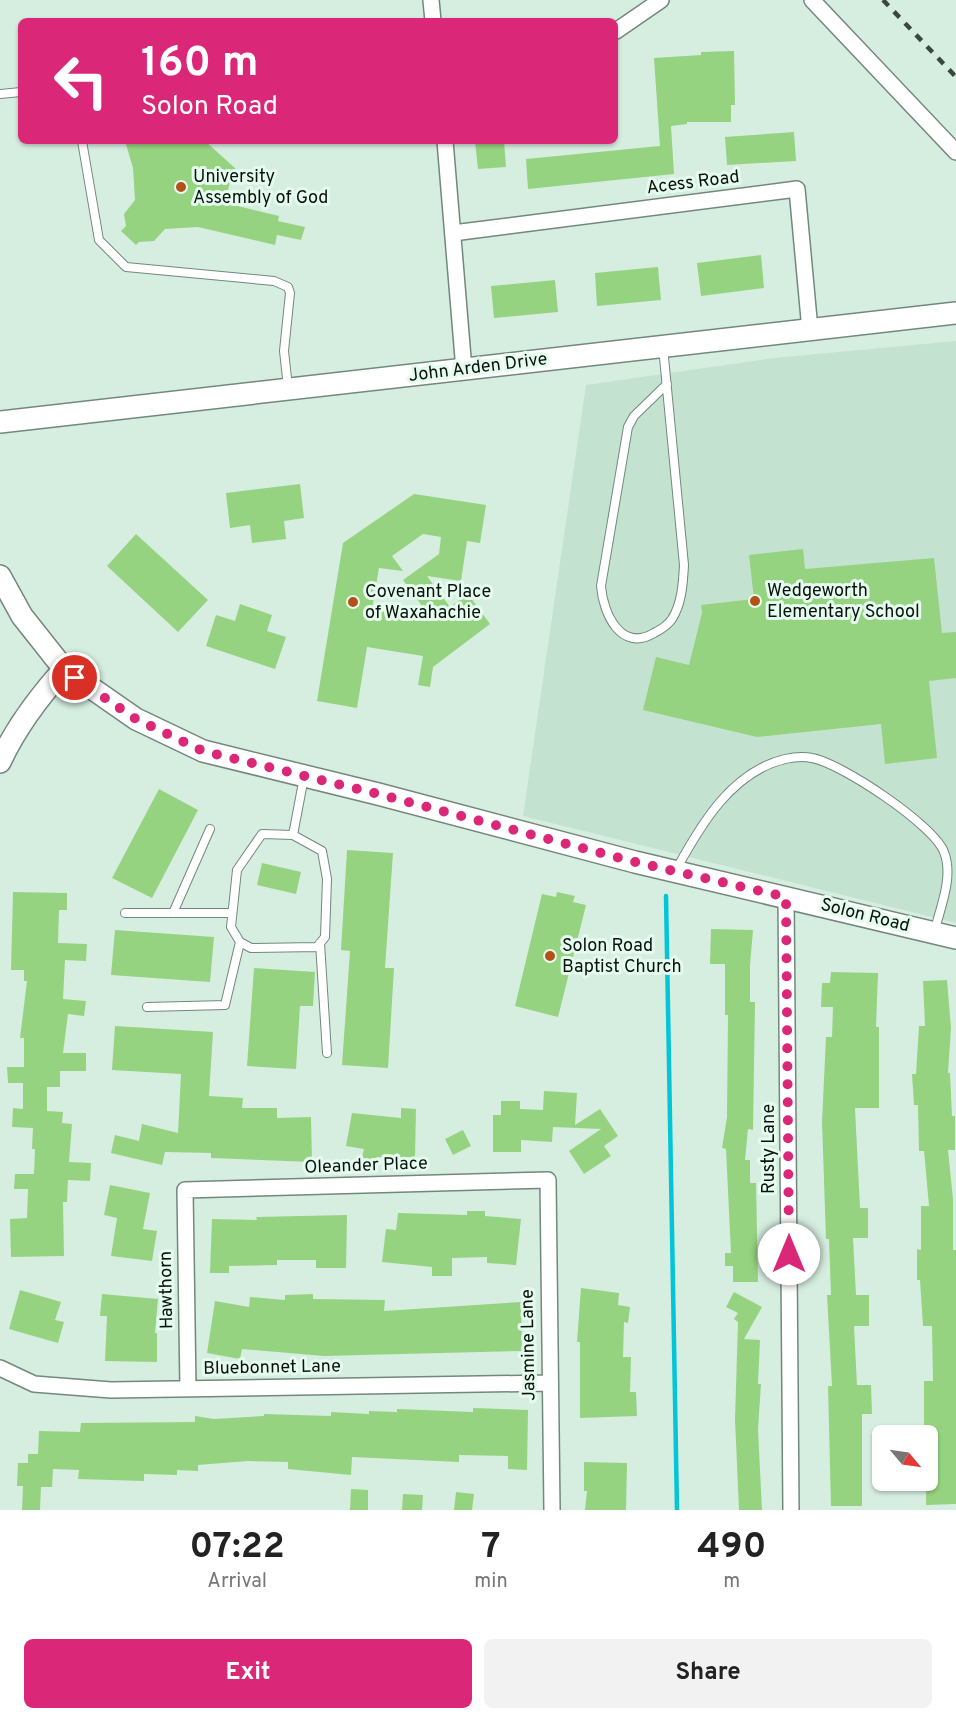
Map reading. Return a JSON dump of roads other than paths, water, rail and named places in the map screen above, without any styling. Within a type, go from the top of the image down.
[{"type":"street","points":[[431,0],[433,18]]},
{"type":"street","points":[[618,30],[661,0]]},
{"type":"street","points":[[812,0],[956,152]]},
{"type":"street","points":[[445,144],[464,370]]},
{"type":"street","name":"Acess Road","points":[[453,233],[797,189],[810,330]]},
{"type":"street","name":"John Arden Drive","points":[[0,422],[956,313]]},
{"type":"street","name":"Solon Road","points":[[0,576],[22,616],[64,669],[136,719],[203,751],[675,871],[956,938]]},
{"type":"street","points":[[0,762],[25,717],[64,669]]},
{"type":"street","name":"Rusty Lane","points":[[786,897],[791,1510]]},
{"type":"street","name":"Oleander Place","points":[[185,1190],[548,1180]]},
{"type":"street","name":"Jasmine Lane","points":[[548,1180],[548,1383],[552,1510]]},
{"type":"street","name":"Hawthorn","points":[[185,1190],[188,1389]]},
{"type":"street","name":"Bluebonnet Lane","points":[[0,1368],[34,1384],[111,1390],[548,1383]]},
{"type":"lane","points":[[0,94],[18,92]]},
{"type":"lane","points":[[83,144],[99,240],[126,267],[274,281],[288,287],[290,293],[284,351],[288,390]]},
{"type":"lane","points":[[663,346],[667,384],[684,565],[683,588],[672,619],[665,626],[651,635],[629,638],[612,623],[602,598],[601,586],[628,427],[634,416],[667,384]]},
{"type":"lane","points":[[675,871],[715,806],[737,785],[783,759],[812,758],[836,766],[893,802],[920,824],[944,850],[947,881],[934,933]]},
{"type":"lane","points":[[293,835],[304,776]]},
{"type":"lane","points":[[173,913],[210,829]]},
{"type":"lane","points":[[262,834],[293,835],[322,851],[327,879],[325,937],[317,947],[251,948],[240,942],[231,927],[232,913],[237,870],[262,834]]},
{"type":"lane","points":[[125,913],[232,913]]},
{"type":"lane","points":[[147,1007],[225,1005],[240,942]]},
{"type":"lane","points":[[320,942],[327,1053]]},
{"type":"waterway","points":[[666,896],[677,1510]]},
{"type":"railway","points":[[883,0],[956,77]]},
{"type":"place","name":"University Assembly of God","points":[[181,187]]},
{"type":"place","name":"Wedgeworth Elementary School","points":[[755,601]]},
{"type":"place","name":"Covenant Place of Waxahachie","points":[[353,602]]},
{"type":"place","name":"Solon Road Baptist Church","points":[[550,956]]}]
